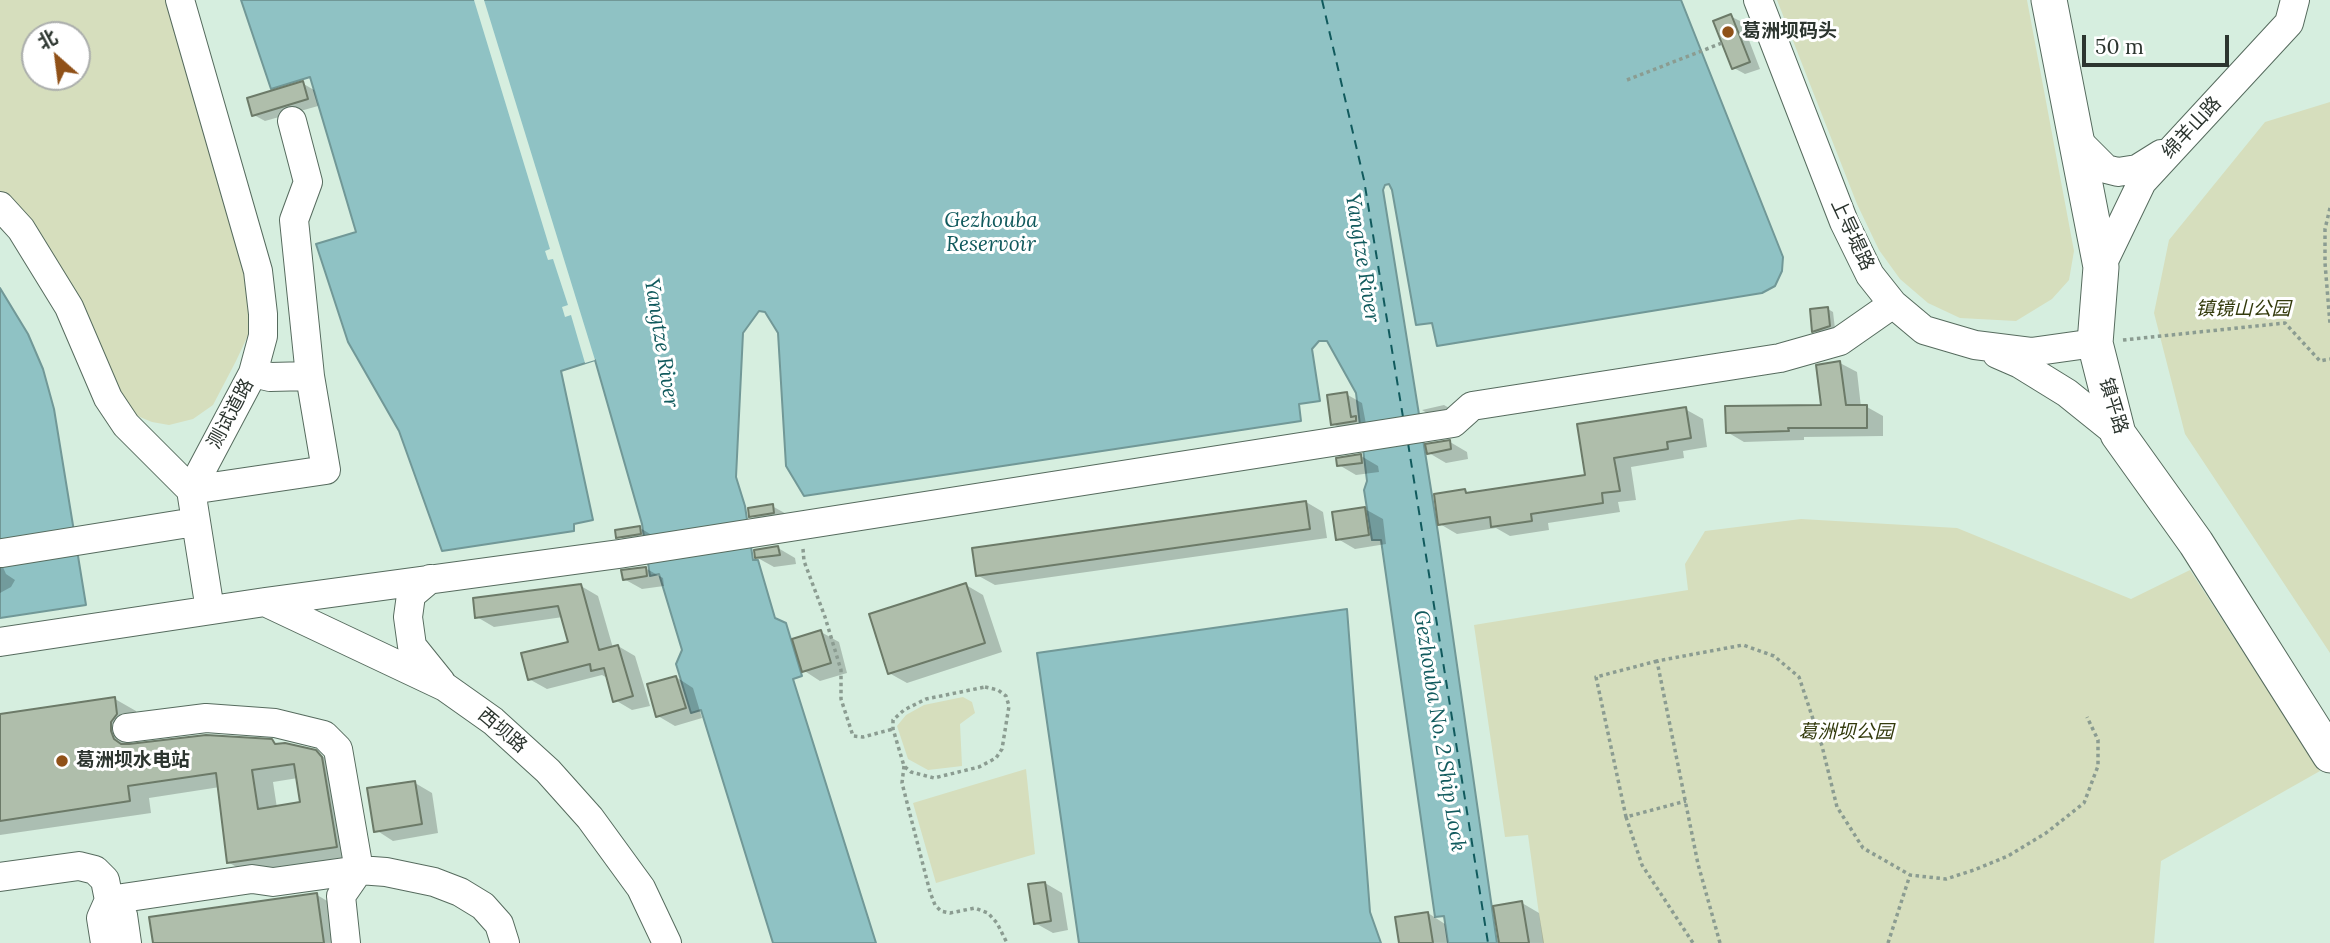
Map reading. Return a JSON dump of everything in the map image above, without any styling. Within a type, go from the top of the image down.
[{"type":"main road","name":"镇平路","points":[[2049,0],[2101,267],[2095,343],[2118,434],[2196,542],[2330,755]]},
{"type":"street","name":"测试道路","points":[[180,0],[258,271],[263,314],[263,336],[253,373],[191,490]]},
{"type":"street","name":"上导堤路","points":[[1758,0],[1844,222],[1870,275],[1893,304],[1924,330],[1975,345],[2031,352],[2095,343]]},
{"type":"street","name":"绵羊山路","points":[[2101,267],[2142,183],[2289,23],[2295,0]]},
{"type":"street","points":[[191,490],[326,470],[310,376],[294,220],[308,182],[292,121]]},
{"type":"street","points":[[2076,139],[2106,169],[2119,172],[2137,169],[2175,145]]},
{"type":"street","points":[[0,206],[28,240],[69,307],[108,398],[126,425],[191,490],[210,610]]},
{"type":"street","points":[[0,642],[265,602],[646,550],[1453,423],[1472,406],[1780,358],[1840,341],[1893,304]]},
{"type":"street","points":[[1975,345],[2020,364],[2055,386],[2118,434]]},
{"type":"street","points":[[253,373],[270,377],[310,376]]},
{"type":"street","points":[[2,553],[195,522]]},
{"type":"street","points":[[430,579],[411,594],[408,617],[412,646],[445,687]]},
{"type":"street","name":"西坝路","points":[[265,602],[445,687],[493,721],[548,771],[590,818],[641,888],[667,943]]},
{"type":"street","points":[[127,728],[206,718],[275,723],[324,735],[338,749],[359,870],[341,896],[346,943]]},
{"type":"street","points":[[0,877],[79,866],[95,870],[105,880],[108,900],[102,918],[105,943]]},
{"type":"street","points":[[108,900],[253,879],[273,882],[359,870],[410,876],[460,892],[483,906],[499,924],[505,943]]},
{"type":"street","points":[[108,900],[123,915],[127,943]]},
{"type":"path","points":[[1627,80],[1722,43]]},
{"type":"path","points":[[2330,208],[2325,229],[2325,263],[2330,324]]},
{"type":"path","points":[[2095,343],[2285,323],[2320,361],[2330,359]]},
{"type":"path","points":[[803,526],[804,561],[841,670],[841,699],[853,736],[863,737],[893,729]]},
{"type":"path","points":[[1693,943],[1642,865],[1626,817],[1597,677],[1657,661],[1743,645],[1774,656],[1799,677],[1822,746],[1837,807],[1863,848],[1910,875],[1946,879],[2008,856],[2046,833],[2084,803],[2098,766],[2098,740],[2087,717]]},
{"type":"path","points":[[1657,661],[1698,864],[1720,943]]},
{"type":"path","points":[[904,766],[911,772],[934,778],[989,763],[1002,749],[1009,706],[1006,696],[998,690],[985,687],[926,699],[904,710],[893,720],[893,729],[904,766],[902,783],[935,905],[941,911],[950,913],[975,908],[988,914],[997,923],[1007,943]]},
{"type":"path","points":[[1626,817],[1686,801]]},
{"type":"path","points":[[1888,943],[1910,875]]},
{"type":"green space","points":[[0,0],[173,0],[252,304],[250,331],[213,405],[193,419],[169,425],[152,422],[135,415],[119,397],[0,197]]},
{"type":"green space","points":[[1777,0],[2027,0],[2074,251],[2069,280],[2052,299],[2016,321],[1960,318],[1928,303],[1900,279],[1879,250],[1857,204]]},
{"type":"green space","name":"镇镜山公园","points":[[2330,102],[2330,653],[2185,434],[2154,313],[2169,240],[2265,122]]},
{"type":"green space","name":"葛洲坝公园","points":[[1801,519],[1957,528],[2131,599],[2190,570],[2320,771],[2161,861],[2154,943],[1543,943],[1528,835],[1505,837],[1474,625],[1688,590],[1685,564],[1705,531]]},
{"type":"green space","points":[[963,697],[972,702],[975,713],[960,724],[962,766],[928,770],[908,759],[897,726],[906,715],[924,705]]},
{"type":"green space","points":[[1026,769],[1035,854],[936,883],[913,803]]},
{"type":"water","name":"Gezhouba Reservoir","points":[[241,0],[1681,0],[1783,257],[1782,271],[1775,286],[1762,293],[1437,346],[1432,323],[1416,325],[1392,190],[1389,184],[1385,185],[1383,190],[1438,533],[1497,943],[1448,943],[1444,916],[1435,917],[1381,540],[1372,540],[1364,490],[1367,481],[1356,393],[1327,341],[1319,341],[1312,349],[1320,401],[1299,404],[1301,421],[804,496],[786,466],[778,333],[765,312],[759,311],[743,333],[736,477],[745,506],[753,560],[758,560],[775,618],[786,623],[802,676],[793,679],[876,943],[773,943],[701,710],[691,713],[676,664],[682,650],[659,574],[650,576],[642,524],[595,360],[561,371],[593,520],[574,524],[574,531],[442,551],[399,431],[348,342],[316,244],[356,232],[310,77],[271,89]]},
{"type":"water","points":[[0,288],[28,334],[43,369],[54,409],[86,605],[0,618]]},
{"type":"water","points":[[1347,609],[1370,912],[1381,943],[1079,943],[1037,653]]},
{"type":"pier","points":[[474,0],[484,0],[595,360],[585,363],[571,315],[565,317],[562,307],[568,305],[553,259],[548,260],[545,251],[550,249]]},
{"type":"building","name":"葛洲坝码头","points":[[1731,14],[1750,62],[1732,69],[1713,21]]},
{"type":"building","points":[[303,81],[308,99],[252,116],[247,98]]},
{"type":"building","points":[[1828,307],[1830,326],[1812,332],[1810,309]]},
{"type":"building","points":[[1840,361],[1846,405],[1867,405],[1867,428],[1788,428],[1789,431],[1726,433],[1725,406],[1821,405],[1816,365]]},
{"type":"building","points":[[1347,392],[1351,417],[1356,416],[1356,421],[1331,425],[1327,395]]},
{"type":"building","points":[[1686,407],[1691,438],[1667,442],[1668,449],[1614,458],[1620,491],[1602,493],[1603,503],[1531,514],[1532,521],[1491,527],[1490,517],[1438,525],[1434,494],[1465,489],[1466,493],[1585,475],[1577,424]]},
{"type":"building","points":[[1450,440],[1451,449],[1427,454],[1425,444]]},
{"type":"building","points":[[1361,454],[1362,463],[1337,466],[1336,458]]},
{"type":"building","points":[[1306,501],[1310,529],[976,576],[972,548]]},
{"type":"building","points":[[773,504],[774,513],[749,517],[748,508]]},
{"type":"building","points":[[1365,507],[1369,535],[1336,540],[1332,512]]},
{"type":"building","points":[[640,526],[641,534],[616,538],[615,530]]},
{"type":"building","points":[[778,546],[780,555],[755,558],[754,550]]},
{"type":"building","points":[[646,567],[647,576],[623,580],[621,570]]},
{"type":"building","points":[[966,583],[985,643],[888,674],[869,614]]},
{"type":"building","points":[[581,584],[599,650],[618,645],[633,696],[613,702],[604,668],[591,671],[590,664],[528,680],[521,653],[568,642],[558,606],[475,618],[473,598]]},
{"type":"building","points":[[821,630],[831,663],[802,672],[792,639]]},
{"type":"building","points":[[676,676],[686,708],[656,717],[647,684]]},
{"type":"building","points":[[115,697],[117,714],[111,722],[111,731],[114,739],[121,744],[206,735],[272,739],[275,744],[285,743],[316,750],[322,757],[337,847],[227,863],[216,773],[128,786],[130,801],[0,821],[0,714]],"holes":[[[294,764],[300,802],[258,809],[252,770]]]},
{"type":"building","points":[[415,781],[422,824],[374,832],[367,788]]},
{"type":"building","points":[[1045,882],[1051,921],[1034,924],[1028,884]]},
{"type":"building","points":[[317,893],[324,943],[153,943],[149,917]]},
{"type":"building","points":[[1522,901],[1529,943],[1499,943],[1493,906]]},
{"type":"building","points":[[1428,912],[1433,943],[1399,943],[1395,917]]},
{"type":"ferry route","points":[[1322,0],[1364,180],[1403,417]]},
{"type":"ferry route","points":[[1408,443],[1488,943]]},
{"type":"place","name":"葛洲坝码头","points":[[1728,32]]},
{"type":"place","name":"葛洲坝水电站","points":[[62,761]]},
{"type":"water label","name":"Yangtze River","points":[[1362,258]]},
{"type":"water label","name":"Yangtze River","points":[[661,343]]},
{"type":"water label","name":"Gezhouba No. 2 Ship Lock","points":[[1439,731]]}]
